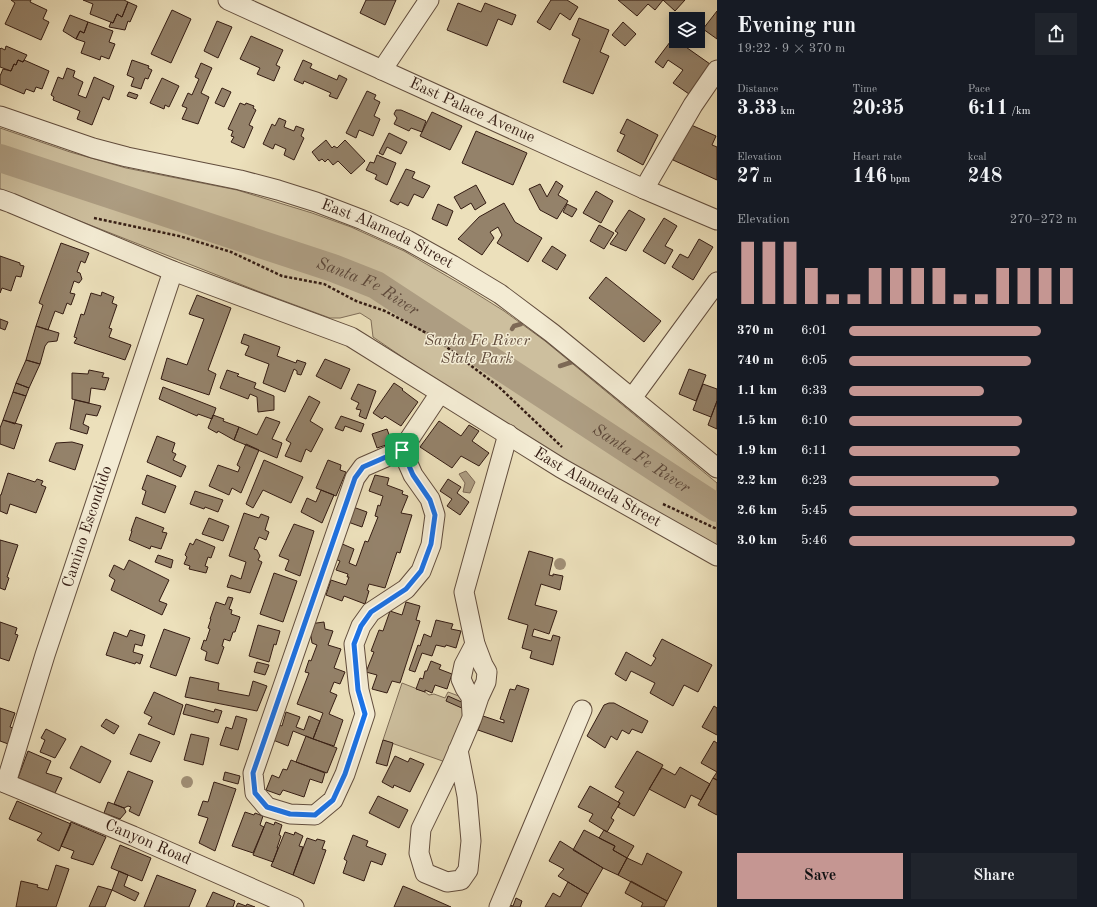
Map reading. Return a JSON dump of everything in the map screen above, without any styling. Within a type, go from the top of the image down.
[{"type":"street","name":"East Palace Avenue","points":[[228,0],[644,189],[717,220]]},
{"type":"street","points":[[382,70],[429,0]]},
{"type":"street","points":[[644,189],[693,106],[717,70]]},
{"type":"street","name":"East Alameda Street","points":[[0,116],[100,150],[127,157],[225,176],[278,190],[316,202],[363,220],[407,240],[500,294],[552,333],[717,468]]},
{"type":"street","name":"East Alameda Street","points":[[0,199],[173,271],[351,337],[561,468],[717,556]]},
{"type":"street","name":"Camino Escondido","points":[[3,782],[173,271]]},
{"type":"street","points":[[632,398],[717,282]]},
{"type":"street","points":[[402,450],[413,475],[430,500],[435,515],[431,544],[421,571],[406,589],[371,612],[361,626],[354,644],[358,690],[365,714],[345,774],[333,800],[315,815],[290,814],[267,807],[255,793],[253,773],[355,478],[363,467],[402,450],[440,393]]},
{"type":"street","points":[[458,750],[467,796],[471,841],[468,870],[461,880],[447,882],[424,873],[419,853],[421,829],[458,750],[486,682],[487,672],[474,644],[464,592],[508,434]]},
{"type":"street","points":[[500,907],[582,710]]},
{"type":"street","name":"Canyon Road","points":[[3,782],[294,907]]},
{"type":"green space","name":"Santa Fe River State Park","points":[[0,128],[70,152],[126,168],[237,190],[312,213],[351,227],[404,251],[469,289],[504,311],[545,341],[717,483],[717,552],[543,448],[415,366],[373,337],[371,320],[360,313],[340,318],[330,318],[14,195],[0,191]]},
{"type":"green space","points":[[402,683],[429,695],[434,694],[445,698],[448,692],[475,702],[451,764],[383,740]]},
{"type":"shaded area","points":[[466,471],[475,482],[470,493],[463,492],[465,483],[459,474]]},
{"type":"building","points":[[11,0],[31,0],[30,2],[47,10],[43,19],[49,22],[41,40],[5,24],[15,3]]},
{"type":"building","points":[[83,0],[124,0],[128,2],[122,17],[117,14],[113,23],[90,14],[93,4]]},
{"type":"building","points":[[366,0],[396,0],[385,25],[360,13]]},
{"type":"building","points":[[551,0],[567,0],[578,7],[570,20],[560,13],[550,30],[537,22]]},
{"type":"building","points":[[618,0],[663,0],[655,10],[648,4],[637,16]]},
{"type":"building","points":[[663,0],[685,0],[675,11]]},
{"type":"building","points":[[128,2],[137,6],[130,22],[128,21],[125,30],[109,27],[111,22],[113,23],[117,14],[122,17]]},
{"type":"building","points":[[458,3],[481,12],[485,3],[516,15],[512,25],[498,19],[487,46],[447,30]]},
{"type":"building","points":[[172,10],[191,19],[171,63],[151,54]]},
{"type":"building","points":[[717,11],[717,39],[705,30],[705,26]]},
{"type":"building","points":[[70,15],[88,22],[84,33],[80,31],[76,39],[63,31]]},
{"type":"building","points":[[579,18],[609,30],[600,52],[609,56],[593,94],[563,82],[580,39],[572,35]]},
{"type":"building","points":[[217,21],[232,27],[218,58],[204,51]]},
{"type":"building","points":[[88,22],[113,31],[109,42],[115,44],[109,59],[101,56],[100,60],[81,53],[85,42],[76,39],[80,31],[84,33]]},
{"type":"building","points":[[623,22],[636,34],[625,46],[612,35]]},
{"type":"building","points":[[251,36],[283,50],[276,65],[280,67],[274,81],[257,74],[260,68],[240,59]]},
{"type":"building","points":[[669,43],[669,48],[687,48],[710,64],[689,94],[673,83],[683,70],[668,60],[663,68],[655,62]]},
{"type":"building","points":[[6,46],[27,55],[23,62],[18,60],[16,65],[14,64],[11,71],[0,67],[0,49],[5,50]]},
{"type":"building","points":[[18,60],[23,62],[24,60],[49,71],[42,89],[36,87],[34,92],[26,89],[24,94],[0,84],[0,76],[3,69],[11,71],[14,64],[16,65]]},
{"type":"building","points":[[132,60],[149,66],[148,68],[152,70],[148,79],[145,78],[141,89],[131,86],[134,78],[127,75]]},
{"type":"building","points":[[303,60],[312,64],[310,68],[337,80],[339,75],[347,79],[337,99],[329,96],[331,93],[304,81],[303,84],[294,80]]},
{"type":"building","points":[[201,63],[212,68],[201,93],[209,97],[198,124],[182,119],[187,108],[182,106],[188,93],[192,95],[199,79],[195,77]]},
{"type":"building","points":[[67,68],[75,71],[73,77],[83,82],[78,95],[86,98],[94,77],[114,86],[109,100],[103,97],[92,125],[77,119],[80,111],[53,100],[54,97],[51,95],[58,77],[63,79]]},
{"type":"building","points":[[162,78],[179,86],[169,107],[165,105],[164,109],[150,103]]},
{"type":"building","points":[[222,88],[231,92],[224,107],[215,103]]},
{"type":"building","points":[[367,91],[376,95],[374,99],[380,102],[374,116],[380,119],[373,136],[359,130],[356,138],[346,133]]},
{"type":"building","points":[[129,92],[138,95],[136,99],[127,96]]},
{"type":"building","points":[[240,103],[245,105],[246,103],[254,106],[253,108],[256,110],[249,125],[253,127],[244,148],[231,142],[234,137],[231,136],[233,131],[228,129]]},
{"type":"building","points":[[396,110],[401,110],[426,121],[422,132],[411,128],[409,131],[394,124],[397,118],[394,114]]},
{"type":"building","points":[[432,112],[462,126],[450,150],[420,136]]},
{"type":"building","points":[[279,118],[286,121],[284,127],[294,131],[296,126],[304,129],[301,136],[304,138],[294,160],[284,155],[286,149],[275,144],[273,149],[263,144],[272,124],[275,126]]},
{"type":"building","points":[[627,119],[658,135],[643,165],[617,151],[625,135],[620,133]]},
{"type":"building","points":[[689,124],[716,136],[712,145],[717,147],[717,180],[673,160]]},
{"type":"building","points":[[476,131],[527,153],[513,185],[462,163]]},
{"type":"building","points":[[389,133],[407,142],[401,154],[387,147],[383,155],[379,153]]},
{"type":"building","points":[[326,140],[332,148],[334,146],[337,148],[345,140],[365,161],[351,174],[338,161],[333,165],[328,159],[325,162],[322,159],[319,161],[312,152]]},
{"type":"building","points":[[377,155],[396,163],[387,185],[375,179],[377,175],[366,170],[370,162],[374,163]]},
{"type":"building","points":[[406,169],[415,172],[412,178],[430,186],[423,198],[414,194],[408,206],[400,202],[398,205],[390,201]]},
{"type":"building","points":[[556,181],[563,186],[558,195],[568,201],[557,219],[540,210],[529,189],[540,184],[547,197]]},
{"type":"building","points":[[476,185],[486,203],[475,210],[471,203],[461,209],[454,197]]},
{"type":"building","points":[[596,191],[613,201],[601,223],[583,213]]},
{"type":"building","points":[[504,203],[515,222],[542,238],[528,262],[497,243],[502,235],[498,227],[490,232],[494,238],[482,255],[458,239],[479,217]]},
{"type":"building","points":[[438,204],[453,211],[447,226],[432,219]]},
{"type":"building","points":[[567,204],[577,209],[572,217],[563,212]]},
{"type":"building","points":[[629,210],[645,219],[626,251],[610,244],[618,233],[615,231]]},
{"type":"building","points":[[664,218],[677,226],[665,246],[673,250],[665,264],[643,251]]},
{"type":"building","points":[[599,225],[614,233],[604,249],[590,241]]},
{"type":"building","points":[[699,239],[713,247],[693,280],[672,267],[680,254],[688,258]]},
{"type":"building","points":[[61,243],[89,253],[85,263],[81,261],[77,272],[80,273],[82,279],[79,283],[74,281],[70,293],[75,294],[71,305],[67,303],[63,314],[55,311],[48,330],[36,326],[43,305],[39,303]]},
{"type":"building","points":[[552,246],[566,255],[557,270],[542,261]]},
{"type":"building","points":[[0,256],[20,263],[20,265],[24,266],[21,277],[16,276],[11,291],[2,288],[0,293]]},
{"type":"building","points":[[606,277],[661,321],[644,342],[589,298]]},
{"type":"building","points":[[102,292],[114,297],[112,303],[117,305],[109,328],[112,329],[109,337],[131,345],[125,360],[74,343],[77,338],[74,337],[81,314],[84,315],[91,293],[101,296]]},
{"type":"building","points":[[197,295],[231,308],[208,370],[216,374],[209,395],[161,379],[167,358],[187,365],[204,319],[189,314]]},
{"type":"building","points":[[0,319],[8,322],[5,330],[0,328]]},
{"type":"building","points":[[36,326],[59,333],[57,341],[48,342],[45,346],[40,364],[26,360]]},
{"type":"building","points":[[244,334],[280,347],[277,356],[296,363],[297,360],[306,363],[301,375],[297,374],[297,371],[294,369],[285,392],[263,383],[269,364],[245,355],[249,346],[241,343]]},
{"type":"building","points":[[325,359],[350,369],[341,389],[316,376]]},
{"type":"building","points":[[26,360],[40,364],[29,388],[16,383]]},
{"type":"building","points":[[689,369],[706,375],[696,401],[679,394]]},
{"type":"building","points":[[89,370],[104,373],[102,377],[109,378],[105,390],[91,388],[89,403],[72,399],[72,373],[88,374]]},
{"type":"building","points":[[227,370],[239,374],[237,376],[256,383],[254,388],[274,396],[274,410],[258,412],[257,397],[250,394],[248,399],[220,388]]},
{"type":"building","points":[[16,383],[29,388],[26,396],[13,392]]},
{"type":"building","points":[[394,383],[418,402],[401,426],[385,416],[382,419],[373,413]]},
{"type":"building","points":[[358,384],[376,391],[366,419],[359,416],[361,410],[356,409],[359,403],[351,399]]},
{"type":"building","points":[[703,384],[717,389],[717,401],[711,417],[693,410]]},
{"type":"building","points":[[163,387],[216,408],[212,419],[198,414],[197,416],[159,399]]},
{"type":"building","points":[[13,392],[26,396],[15,424],[3,420]]},
{"type":"building","points":[[309,396],[320,402],[310,421],[323,429],[311,452],[306,449],[301,462],[285,456],[291,443],[286,440]]},
{"type":"building","points":[[75,400],[101,406],[97,416],[86,414],[83,424],[89,427],[87,434],[70,429]]},
{"type":"building","points":[[717,401],[717,429],[708,425]]},
{"type":"building","points":[[213,415],[224,419],[223,421],[239,427],[234,440],[218,431],[217,433],[208,428]]},
{"type":"building","points":[[341,416],[364,424],[361,432],[345,426],[343,431],[335,428]]},
{"type":"building","points":[[266,417],[280,422],[272,439],[282,443],[277,458],[234,440],[239,427],[257,435]]},
{"type":"building","points":[[3,420],[22,425],[14,449],[0,444],[0,428]]},
{"type":"building","points":[[439,421],[461,436],[469,425],[479,431],[472,441],[489,453],[479,466],[461,456],[452,468],[420,447]]},
{"type":"building","points":[[387,429],[392,443],[377,448],[372,434]]},
{"type":"building","points":[[157,436],[175,443],[172,452],[176,454],[173,460],[186,466],[181,477],[147,462]]},
{"type":"building","points":[[72,442],[83,445],[75,470],[49,461],[56,443]]},
{"type":"building","points":[[246,444],[259,450],[241,493],[232,488],[229,495],[209,486],[218,465],[238,472],[240,467],[237,465]]},
{"type":"building","points":[[264,460],[303,477],[291,503],[263,490],[253,508],[246,504]]},
{"type":"building","points":[[328,460],[341,465],[340,470],[346,472],[336,496],[316,488]]},
{"type":"building","points":[[8,473],[35,482],[37,479],[43,481],[41,485],[46,487],[36,513],[10,504],[7,514],[0,511],[0,495]]},
{"type":"building","points":[[147,475],[176,486],[165,513],[142,504],[146,491],[142,489]]},
{"type":"building","points":[[375,475],[389,478],[387,485],[403,491],[402,494],[408,496],[401,513],[412,515],[400,553],[397,552],[385,588],[369,584],[367,590],[369,591],[365,604],[344,596],[342,601],[326,595],[331,580],[346,585],[349,577],[347,577],[348,574],[336,570],[340,561],[335,559],[340,543],[354,549],[349,563],[356,566],[365,541],[368,542],[378,517],[375,516],[378,505],[380,506],[383,496],[369,491]]},
{"type":"building","points":[[448,479],[461,487],[457,493],[469,502],[460,515],[447,506],[452,499],[440,491]]},
{"type":"building","points":[[321,490],[334,495],[322,523],[301,512],[307,498],[316,502]]},
{"type":"building","points":[[195,491],[223,500],[218,512],[205,507],[204,509],[190,504]]},
{"type":"building","points":[[353,507],[367,512],[362,527],[348,522]]},
{"type":"building","points":[[244,513],[259,518],[261,514],[269,517],[265,530],[269,532],[266,540],[259,537],[254,549],[257,550],[260,556],[258,560],[262,562],[250,593],[227,587],[231,575],[241,579],[246,562],[229,556]]},
{"type":"building","points":[[136,517],[164,528],[162,532],[167,533],[161,549],[151,546],[150,549],[129,540]]},
{"type":"building","points":[[209,518],[229,526],[223,541],[202,534]]},
{"type":"building","points":[[294,524],[314,531],[300,576],[285,570],[289,560],[279,556]]},
{"type":"building","points":[[196,539],[215,547],[211,558],[208,557],[205,566],[208,567],[206,573],[189,569],[190,566],[184,564],[187,557],[185,555],[190,543],[193,545]]},
{"type":"building","points":[[0,540],[18,545],[7,577],[9,578],[5,590],[0,588]]},
{"type":"building","points":[[529,551],[553,558],[549,575],[553,576],[553,574],[563,576],[560,590],[541,584],[535,605],[557,611],[549,634],[534,629],[532,636],[551,641],[553,635],[560,637],[553,665],[530,658],[532,651],[522,648],[528,625],[508,619]]},
{"type":"building","points":[[158,555],[173,560],[171,568],[155,562]]},
{"type":"building","points":[[129,560],[169,580],[159,601],[167,604],[162,615],[111,590],[115,580],[109,576],[114,565],[124,570]]},
{"type":"building","points":[[274,573],[297,581],[283,622],[260,614]]},
{"type":"building","points":[[228,597],[233,598],[229,609],[232,610],[231,614],[240,617],[230,641],[224,639],[222,646],[224,647],[218,664],[205,660],[207,652],[201,649],[204,640],[206,641],[210,629],[208,628],[210,619],[216,602],[225,605]]},
{"type":"building","points":[[406,602],[420,606],[416,620],[420,621],[400,683],[392,681],[387,693],[372,689],[377,675],[366,672],[374,652],[371,651],[379,630],[383,631],[390,611],[402,615]]},
{"type":"building","points":[[436,620],[453,624],[451,629],[461,631],[456,648],[446,645],[445,647],[436,645],[432,656],[422,653],[415,672],[409,670],[418,645],[420,646],[424,634],[431,637]]},
{"type":"building","points":[[0,622],[17,628],[15,634],[18,635],[9,661],[0,658]]},
{"type":"building","points":[[324,622],[325,629],[333,631],[328,645],[341,649],[334,668],[345,672],[340,684],[334,682],[330,692],[337,695],[329,714],[343,720],[334,746],[313,739],[323,713],[297,704],[309,673],[305,672],[309,660],[311,661],[317,645],[312,643],[309,624]]},
{"type":"building","points":[[258,625],[280,631],[276,645],[274,644],[269,662],[249,656]]},
{"type":"building","points":[[164,629],[190,638],[176,676],[150,667]]},
{"type":"building","points":[[130,630],[145,635],[142,646],[135,644],[133,652],[143,655],[140,664],[136,662],[135,664],[106,655],[114,632],[127,637]]},
{"type":"building","points":[[662,639],[712,665],[698,692],[684,685],[673,706],[650,693],[655,683],[631,671],[626,681],[615,674],[626,652],[651,666],[656,658],[653,656]]},
{"type":"building","points":[[431,661],[441,665],[439,669],[452,674],[447,689],[435,685],[432,693],[425,690],[425,692],[416,689],[420,678],[423,679],[425,671],[427,671]]},
{"type":"building","points":[[257,662],[269,665],[265,675],[254,672]]},
{"type":"building","points":[[190,677],[219,683],[218,690],[249,696],[253,681],[267,686],[257,711],[185,697]]},
{"type":"building","points":[[517,685],[529,689],[512,742],[478,730],[483,716],[504,723],[504,720],[500,719],[510,689],[515,690]]},
{"type":"building","points":[[154,692],[183,705],[174,735],[148,724],[152,717],[144,713]]},
{"type":"building","points":[[448,696],[466,704],[464,709],[446,701]]},
{"type":"building","points":[[614,703],[648,721],[642,733],[632,729],[629,734],[622,730],[617,740],[611,736],[605,748],[587,736],[604,705]]},
{"type":"building","points":[[186,704],[214,712],[215,709],[222,711],[218,723],[183,714]]},
{"type":"building","points":[[714,706],[717,708],[717,735],[702,727]]},
{"type":"building","points":[[0,708],[15,713],[10,727],[16,729],[11,745],[0,741]]},
{"type":"building","points":[[286,712],[300,717],[296,727],[304,730],[309,716],[320,721],[313,739],[293,731],[288,746],[273,740],[279,725],[282,726]]},
{"type":"building","points":[[236,716],[247,719],[238,750],[220,745],[226,727],[232,729]]},
{"type":"building","points":[[106,719],[119,726],[114,734],[101,726]]},
{"type":"building","points":[[46,729],[66,739],[55,758],[40,752],[45,740],[41,738]]},
{"type":"building","points":[[139,734],[160,742],[151,762],[130,754]]},
{"type":"building","points":[[191,734],[209,738],[203,765],[184,760]]},
{"type":"building","points":[[306,736],[337,748],[327,773],[296,762]]},
{"type":"building","points":[[383,740],[393,743],[387,766],[376,763]]},
{"type":"building","points":[[714,741],[717,743],[717,772],[701,763]]},
{"type":"building","points":[[81,746],[111,761],[100,783],[70,768]]},
{"type":"building","points":[[28,751],[51,761],[46,773],[62,778],[55,793],[18,778]]},
{"type":"building","points":[[637,751],[663,765],[634,816],[618,807],[620,803],[618,802],[624,792],[615,787]]},
{"type":"building","points":[[395,756],[408,762],[410,758],[424,764],[410,792],[394,785],[393,788],[382,782]]},
{"type":"building","points":[[291,760],[325,773],[322,783],[310,779],[304,797],[283,790],[280,795],[266,790],[272,775],[279,778],[283,769],[287,770]]},
{"type":"building","points":[[680,767],[710,784],[701,800],[691,795],[685,808],[649,789],[662,768],[675,775]]},
{"type":"building","points":[[128,771],[153,781],[139,816],[129,811],[131,807],[128,806],[124,808],[114,804]]},
{"type":"building","points":[[225,772],[240,776],[238,784],[223,780]]},
{"type":"building","points":[[717,772],[717,780],[713,778]]},
{"type":"building","points":[[713,778],[717,780],[717,815],[698,805]]},
{"type":"building","points":[[214,782],[236,789],[215,851],[199,843],[208,818],[198,815],[203,801],[208,802]]},
{"type":"building","points":[[590,786],[620,803],[611,818],[614,820],[607,832],[589,821],[593,814],[578,807]]},
{"type":"building","points":[[378,796],[408,810],[399,828],[369,813]]},
{"type":"building","points":[[17,801],[71,824],[59,851],[37,840],[42,833],[9,819]]},
{"type":"building","points":[[108,802],[124,808],[126,812],[120,819],[104,813]]},
{"type":"building","points":[[245,812],[263,816],[260,825],[264,827],[253,853],[232,846]]},
{"type":"building","points":[[71,822],[106,837],[93,865],[71,858],[74,851],[61,846]]},
{"type":"building","points":[[266,822],[274,825],[275,822],[282,825],[279,835],[281,836],[273,862],[253,855]]},
{"type":"building","points":[[584,830],[615,846],[613,850],[627,858],[618,875],[573,850]]},
{"type":"building","points":[[604,830],[634,846],[627,858],[613,850],[615,846],[599,838]]},
{"type":"building","points":[[285,832],[294,835],[295,832],[303,836],[299,846],[303,847],[293,875],[271,866]]},
{"type":"building","points":[[353,835],[368,841],[366,846],[386,854],[382,865],[371,861],[364,881],[343,873],[347,861],[344,859]]},
{"type":"building","points":[[307,838],[316,841],[317,839],[325,841],[322,849],[326,850],[314,884],[293,875]]},
{"type":"building","points":[[560,841],[603,868],[588,894],[558,876],[564,869],[549,861]]},
{"type":"building","points":[[120,845],[151,858],[142,881],[111,868]]},
{"type":"building","points":[[647,853],[682,872],[667,901],[618,875],[627,858],[642,865]]},
{"type":"building","points":[[56,865],[69,869],[56,907],[16,907],[21,881],[38,885],[37,887],[48,890]]},
{"type":"building","points":[[119,871],[128,875],[124,886],[139,893],[135,901],[112,890]]},
{"type":"building","points":[[157,875],[196,890],[189,907],[144,907]]},
{"type":"building","points":[[631,881],[667,901],[664,907],[641,907],[643,903],[625,893]]},
{"type":"building","points":[[568,882],[588,894],[581,907],[545,907],[553,893],[560,897]]},
{"type":"building","points":[[98,886],[112,890],[105,907],[89,907]]},
{"type":"building","points":[[403,886],[415,891],[451,907],[394,907]]},
{"type":"building","points":[[213,892],[235,901],[233,907],[206,907]]},
{"type":"building","points":[[516,898],[522,901],[520,907],[508,907],[509,905],[513,906]]},
{"type":"building","points":[[238,903],[246,906],[247,904],[255,907],[236,907]]},
{"type":"waterway","name":"Santa Fe River","points":[[0,158],[333,268],[376,285],[717,508]]},
{"type":"waterway","points":[[512,329],[514,326],[521,324]]},
{"type":"waterway","points":[[560,366],[572,362]]},
{"type":"route","points":[[402,450],[413,475],[430,500],[435,515],[431,544],[421,571],[406,589],[371,612],[361,626],[354,644],[358,690],[365,714],[345,774],[333,800],[315,815],[290,814],[267,807],[255,793],[253,773],[355,478],[363,467],[402,450]]}]
